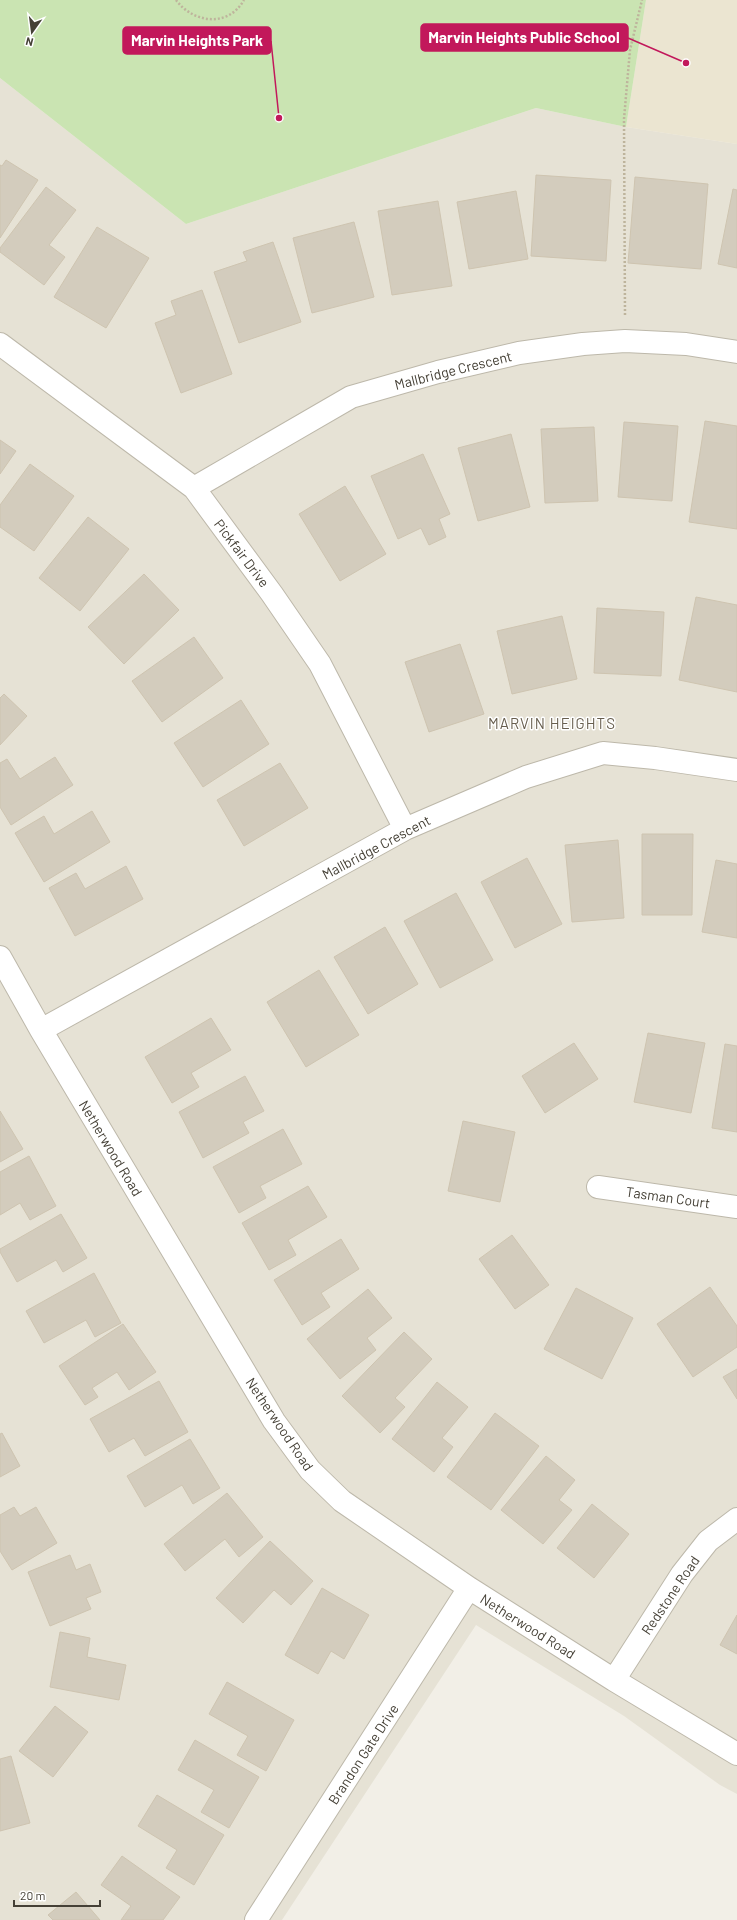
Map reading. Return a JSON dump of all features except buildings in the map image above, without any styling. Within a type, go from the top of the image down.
[{"type":"street","name":"Mallbridge Crescent","points":[[194,488],[351,398],[438,372],[519,353],[583,344],[625,341],[686,344],[737,352]]},
{"type":"street","name":"Pickfair Drive","points":[[0,344],[194,488],[272,594],[320,664],[405,829]]},
{"type":"street","name":"Mallbridge Crescent","points":[[40,1030],[405,829],[526,777],[603,753],[655,758],[737,770]]},
{"type":"street","name":"Netherwood Road","points":[[0,957],[40,1030],[274,1421],[310,1470],[342,1501],[469,1588],[614,1680],[737,1754]]},
{"type":"street","name":"Tasman Court","points":[[598,1187],[737,1207]]},
{"type":"street","name":"Redstone Road","points":[[614,1680],[682,1574],[708,1541],[737,1520]]},
{"type":"street","name":"Brandon Gate Drive","points":[[256,1920],[469,1588]]},
{"type":"path","points":[[176,0],[183,9],[193,16],[206,20],[219,19],[231,14],[244,0]]},
{"type":"path","points":[[625,341],[624,119],[630,50],[642,0]]},
{"type":"shaded area","points":[[646,0],[737,0],[737,144],[626,127]]},
{"type":"shaded area","points":[[0,78],[186,224],[536,108],[626,127],[737,144],[737,1794],[720,1785],[624,1716],[476,1625],[282,1920],[0,1920]]},
{"type":"green space","points":[[0,0],[646,0],[626,127],[536,108],[186,224],[0,78]]},
{"type":"place","name":"Marvin Heights Public School","points":[[686,63]]},
{"type":"place","name":"Marvin Heights Park","points":[[279,118]]},
{"type":"district","name":"MARVIN HEIGHTS","points":[[552,723]]}]
